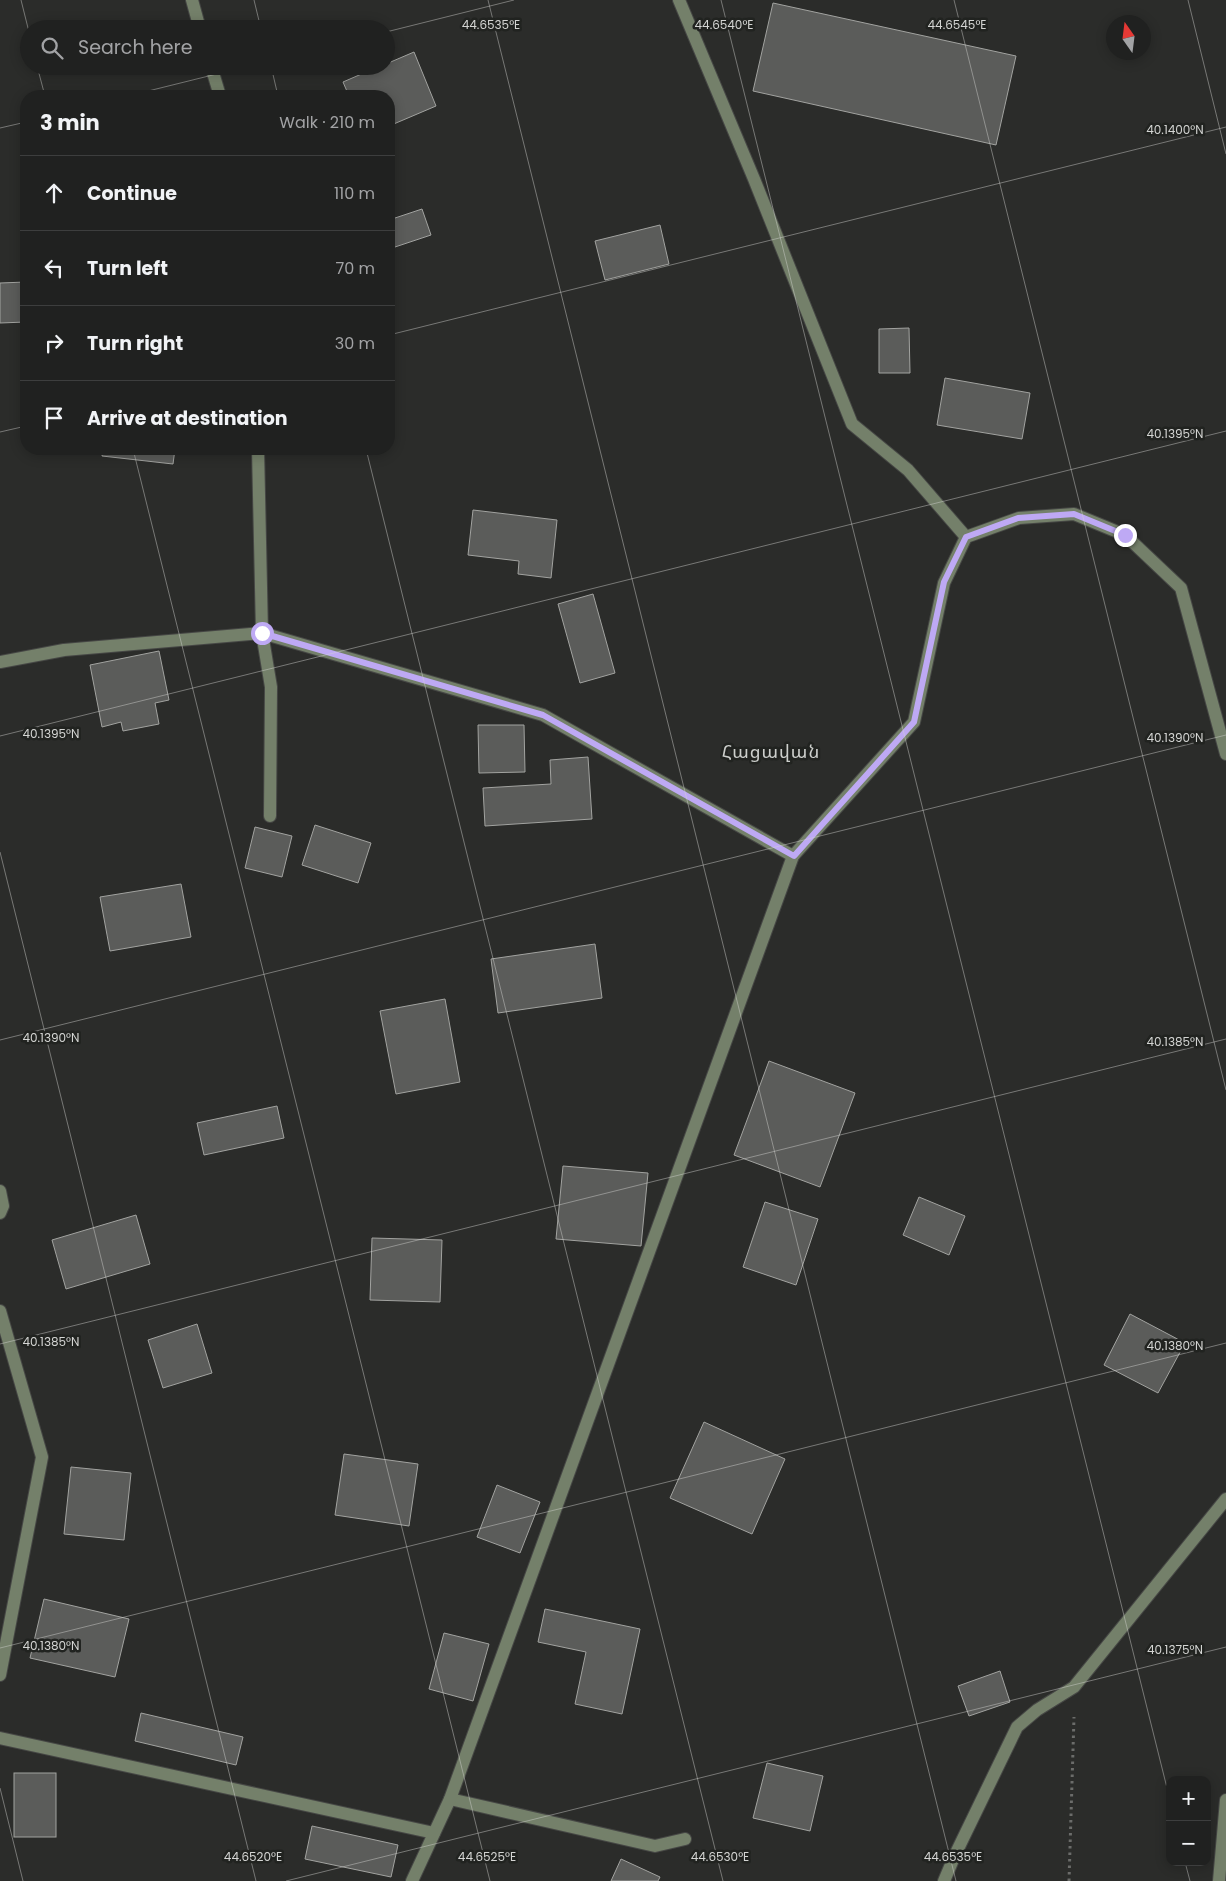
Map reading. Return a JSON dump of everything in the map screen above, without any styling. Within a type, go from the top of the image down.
[{"type":"street","points":[[192,0],[198,20]]},
{"type":"street","points":[[679,0],[754,179],[852,424],[908,470],[966,537]]},
{"type":"street","points":[[214,75],[218,90]]},
{"type":"street","points":[[258,455],[262,633],[270,687],[270,816]]},
{"type":"street","points":[[412,1881],[450,1799],[794,856],[914,722],[944,582],[966,537],[1018,518],[1074,514],[1125,535],[1180,588],[1226,754]]},
{"type":"street","points":[[0,662],[64,650],[262,633],[543,715],[794,856]]},
{"type":"street","points":[[0,1191],[3,1206],[0,1213]]},
{"type":"street","points":[[0,1310],[42,1457],[0,1675]]},
{"type":"street","points":[[944,1881],[1017,1727],[1037,1710],[1074,1687],[1226,1499]]},
{"type":"street","points":[[0,1738],[434,1833]]},
{"type":"street","points":[[450,1799],[655,1846],[685,1839]]},
{"type":"street","points":[[1219,1881],[1226,1800]]},
{"type":"path","points":[[1070,1881],[1074,1687]]},
{"type":"building","points":[[773,3],[1016,56],[996,145],[753,91]]},
{"type":"building","points":[[414,52],[436,106],[395,123],[395,90],[346,90],[343,82],[359,75],[395,75],[395,60]]},
{"type":"building","points":[[422,209],[431,235],[395,247],[395,218]]},
{"type":"building","points":[[660,225],[669,264],[605,280],[595,241]]},
{"type":"building","points":[[20,282],[20,322],[0,323],[0,283]]},
{"type":"building","points":[[909,328],[910,373],[879,373],[879,329]]},
{"type":"building","points":[[945,378],[1030,393],[1022,439],[937,425]]},
{"type":"building","points":[[102,455],[174,455],[173,464]]},
{"type":"building","points":[[473,510],[557,520],[551,578],[518,574],[519,561],[468,555]]},
{"type":"building","points":[[593,594],[615,673],[580,683],[558,604]]},
{"type":"building","points":[[159,651],[169,700],[155,703],[159,724],[123,731],[121,722],[102,727],[90,665]]},
{"type":"building","points":[[478,725],[524,725],[525,772],[479,773]]},
{"type":"building","points":[[588,757],[592,819],[485,826],[483,788],[551,784],[550,760]]},
{"type":"building","points":[[315,825],[371,843],[358,883],[302,865]]},
{"type":"building","points":[[255,827],[292,836],[282,877],[245,868]]},
{"type":"building","points":[[181,884],[191,937],[110,951],[100,897]]},
{"type":"building","points":[[595,944],[602,998],[498,1013],[491,959]]},
{"type":"building","points":[[445,999],[460,1082],[396,1094],[380,1011]]},
{"type":"building","points":[[769,1061],[855,1093],[820,1187],[734,1155]]},
{"type":"building","points":[[277,1106],[284,1138],[204,1155],[197,1123]]},
{"type":"building","points":[[563,1166],[648,1173],[641,1246],[556,1239]]},
{"type":"building","points":[[919,1197],[965,1216],[949,1255],[903,1235]]},
{"type":"building","points":[[765,1202],[818,1219],[796,1285],[743,1267]]},
{"type":"building","points":[[136,1215],[150,1264],[66,1289],[52,1240]]},
{"type":"building","points":[[372,1238],[442,1240],[440,1302],[370,1300]]},
{"type":"building","points":[[1130,1314],[1185,1343],[1158,1393],[1104,1365]]},
{"type":"building","points":[[197,1324],[212,1373],[163,1388],[148,1340]]},
{"type":"building","points":[[704,1422],[785,1459],[752,1534],[670,1498]]},
{"type":"building","points":[[344,1454],[418,1464],[409,1526],[335,1515]]},
{"type":"building","points":[[71,1467],[131,1473],[124,1540],[64,1534]]},
{"type":"building","points":[[497,1485],[540,1502],[520,1553],[477,1537]]},
{"type":"building","points":[[44,1599],[129,1619],[115,1677],[30,1658]]},
{"type":"building","points":[[545,1609],[640,1629],[622,1714],[575,1704],[586,1652],[538,1642]]},
{"type":"building","points":[[444,1633],[489,1644],[473,1701],[429,1689]]},
{"type":"building","points":[[1000,1671],[1010,1702],[969,1716],[958,1686]]},
{"type":"building","points":[[141,1713],[243,1737],[236,1765],[135,1741]]},
{"type":"building","points":[[767,1763],[823,1776],[810,1831],[753,1818]]},
{"type":"building","points":[[14,1773],[56,1773],[56,1837],[14,1837]]},
{"type":"building","points":[[312,1826],[398,1845],[391,1877],[305,1859]]},
{"type":"building","points":[[621,1859],[660,1877],[658,1881],[611,1881]]},
{"type":"district","name":"Հացավան","points":[[771,752]]},
{"type":"route","points":[[262,633],[543,715],[794,856],[914,722],[944,582],[966,537],[1018,518],[1074,514],[1125,535]]}]
